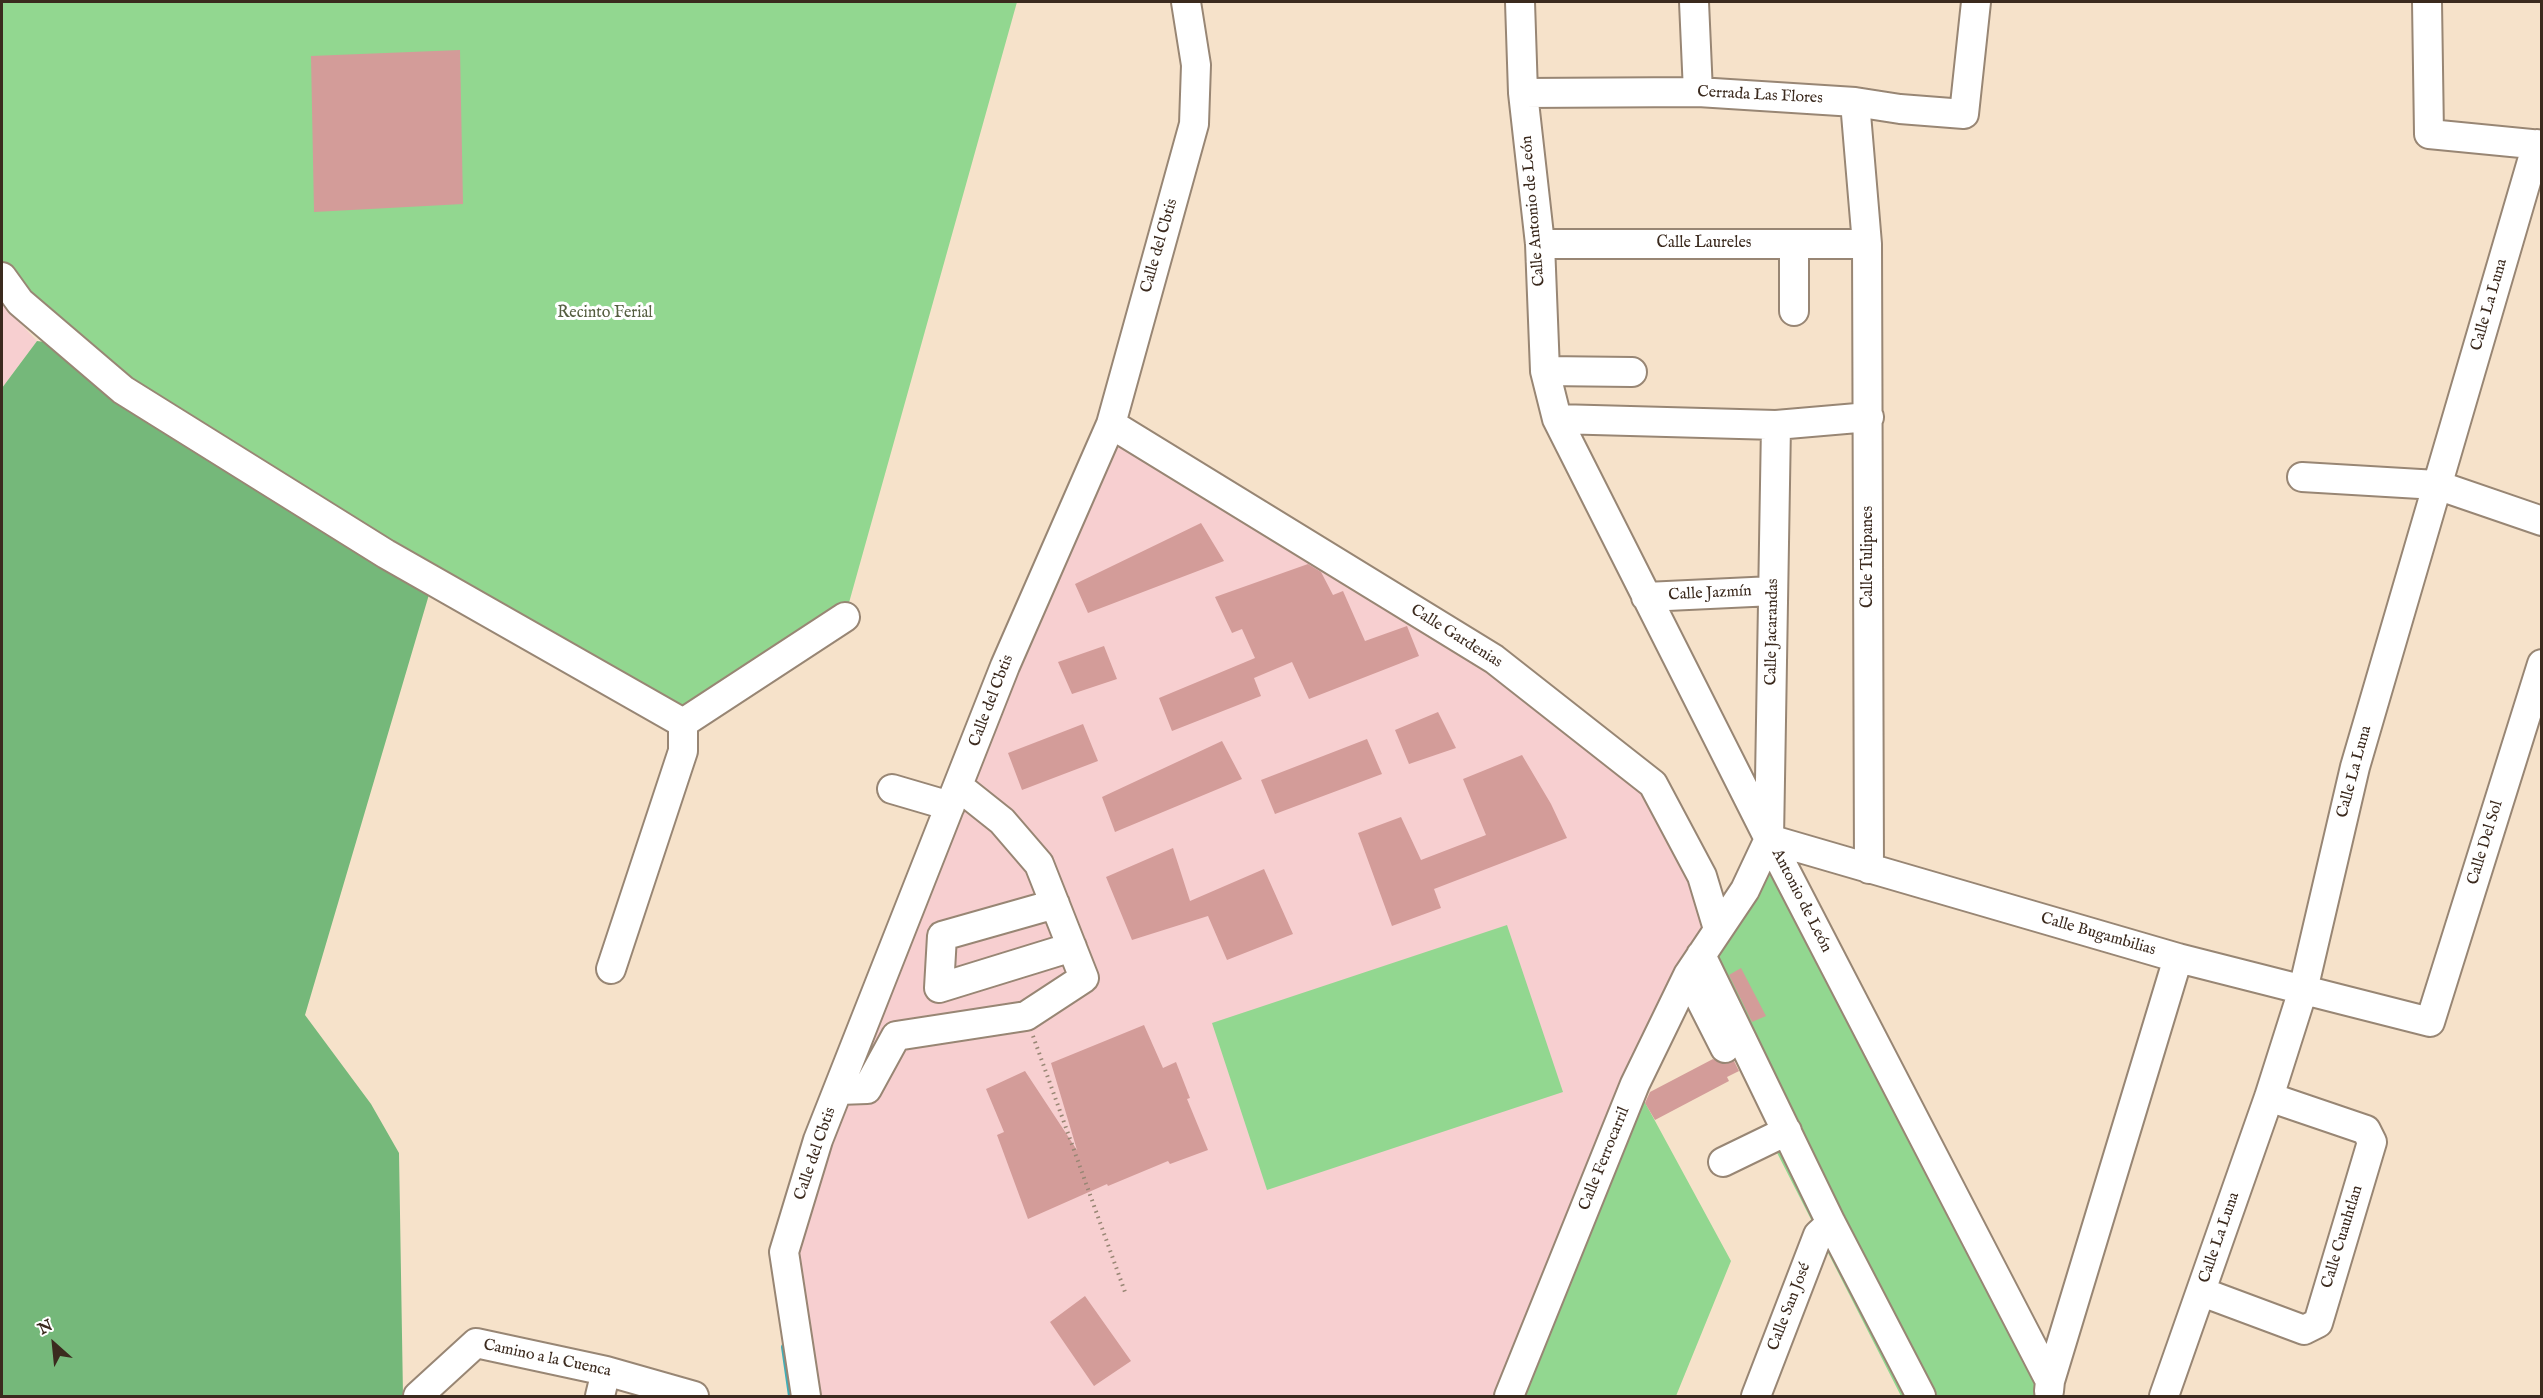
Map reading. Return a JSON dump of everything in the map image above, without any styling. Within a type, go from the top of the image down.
[{"type":"street","name":"Calle del Cbtis","points":[[806,1396],[784,1252],[818,1140],[1009,655],[1111,424],[1194,124],[1196,65],[1186,2]]},
{"type":"street","name":"Calle Antonio de León","points":[[1520,2],[1523,93],[1540,244],[1545,371],[1557,419]]},
{"type":"street","points":[[1694,2],[1698,92]]},
{"type":"street","name":"Cerrada Las Flores","points":[[1523,93],[1698,92],[1855,102],[1900,110],[1964,114],[1976,2]]},
{"type":"street","points":[[2427,2],[2429,134],[2539,145]]},
{"type":"street","points":[[1855,102],[1867,244]]},
{"type":"street","name":"Calle La Luna","points":[[2164,1396],[2269,1097],[2303,990],[2355,767],[2539,145]]},
{"type":"street","name":"Calle Laureles","points":[[1540,244],[1867,244]]},
{"type":"street","points":[[1794,244],[1794,311]]},
{"type":"street","name":"Calle Tulipanes","points":[[1867,244],[1869,869]]},
{"type":"street","points":[[2,277],[20,302],[123,390],[386,554],[684,723]]},
{"type":"street","points":[[1545,371],[1632,372]]},
{"type":"street","points":[[1557,419],[1776,424],[1869,417]]},
{"type":"street","name":"Antonio de León","points":[[1557,419],[2049,1389]]},
{"type":"street","name":"Calle Gardenias","points":[[1111,424],[1494,659],[1653,784],[1702,876],[1718,929]]},
{"type":"street","name":"Calle Jacarandas","points":[[1769,839],[1776,424]]},
{"type":"street","points":[[2302,477],[2437,484],[2541,521]]},
{"type":"street","name":"Calle Jazmín","points":[[1646,597],[1773,591]]},
{"type":"street","points":[[684,723],[845,617]]},
{"type":"street","name":"Calle Del Sol","points":[[2430,1022],[2541,664]]},
{"type":"street","points":[[610,969],[683,751],[684,723]]},
{"type":"street","points":[[839,1090],[867,1089],[896,1036],[1026,1016],[1084,978],[1039,864],[1002,821],[954,796],[892,789]]},
{"type":"street","name":"Calle Bugambilias","points":[[1769,839],[2178,958],[2430,1022]]},
{"type":"street","name":"Calle Ferrocarril","points":[[1509,1396],[1635,1084],[1694,965],[1745,890],[1769,839]]},
{"type":"street","points":[[1055,904],[942,936],[939,988],[1072,947]]},
{"type":"street","points":[[2049,1389],[2178,958]]},
{"type":"street","points":[[1694,965],[1825,1229],[1900,1396]]},
{"type":"street","name":"Calle Cuauhtlan","points":[[2202,1292],[2304,1330],[2318,1323],[2372,1142],[2366,1130],[2269,1097]]},
{"type":"street","points":[[1723,1162],[1779,1135]]},
{"type":"street","points":[[1825,1229],[1921,1396]]},
{"type":"street","name":"Calle San José","points":[[1765,1390],[1825,1229]]},
{"type":"street","name":"Camino a la Cuenca","points":[[418,1396],[476,1343],[603,1384],[694,1396]]},
{"type":"path","points":[[1026,1016],[1125,1292]]},
{"type":"shaded area","points":[[2,304],[37,341],[2,388]]},
{"type":"shaded area","points":[[1111,424],[1467,644],[1653,784],[1715,935],[1509,1396],[806,1396],[784,1252]]},
{"type":"green space","name":"Recinto Ferial","points":[[2,2],[1017,2],[845,617],[683,723],[146,404],[2,279]]},
{"type":"green space","points":[[37,341],[70,345],[433,581],[305,1015],[371,1104],[399,1153],[403,1396],[2,1396],[2,388]]},
{"type":"green space","points":[[1769,839],[2049,1396],[1901,1396],[1770,1139],[1787,1131],[1701,955]]},
{"type":"green space","points":[[1507,925],[1563,1092],[1267,1190],[1212,1023]]},
{"type":"green space","points":[[1635,1084],[1731,1261],[1676,1396],[1509,1396]]},
{"type":"building","points":[[460,50],[463,204],[314,212],[311,56]]},
{"type":"building","points":[[1201,523],[1224,561],[1088,613],[1075,584]]},
{"type":"building","points":[[1308,564],[1321,572],[1333,595],[1343,591],[1365,641],[1407,626],[1419,656],[1309,699],[1292,662],[1254,678],[1261,696],[1172,731],[1159,698],[1255,658],[1242,629],[1232,633],[1215,597]]},
{"type":"building","points":[[1104,646],[1117,679],[1072,694],[1058,662]]},
{"type":"building","points":[[1438,712],[1456,748],[1409,764],[1395,730]]},
{"type":"building","points":[[1083,724],[1098,761],[1022,790],[1008,753]]},
{"type":"building","points":[[1367,739],[1382,774],[1275,814],[1261,780]]},
{"type":"building","points":[[1222,741],[1242,779],[1115,832],[1102,797]]},
{"type":"building","points":[[1522,755],[1551,804],[1567,838],[1434,889],[1441,908],[1392,926],[1358,833],[1401,817],[1421,860],[1486,835],[1463,779]]},
{"type":"building","points":[[1173,848],[1190,901],[1264,869],[1293,934],[1227,960],[1208,916],[1132,940],[1106,877]]},
{"type":"building","points":[[1741,968],[1766,1016],[1752,1022],[1729,975]]},
{"type":"building","points":[[1144,1025],[1163,1068],[1176,1062],[1190,1098],[1187,1099],[1208,1150],[1170,1164],[1168,1161],[1108,1186],[1107,1184],[1028,1219],[997,1135],[1004,1132],[986,1089],[1025,1071],[1077,1150],[1051,1063]]},
{"type":"building","points":[[1713,1059],[1724,1064],[1734,1061],[1739,1071],[1727,1077],[1729,1081],[1655,1120],[1645,1103],[1650,1092]]},
{"type":"building","points":[[1085,1296],[1131,1361],[1094,1386],[1050,1322]]},
{"type":"waterway","points":[[784,1347],[791,1396]]}]
